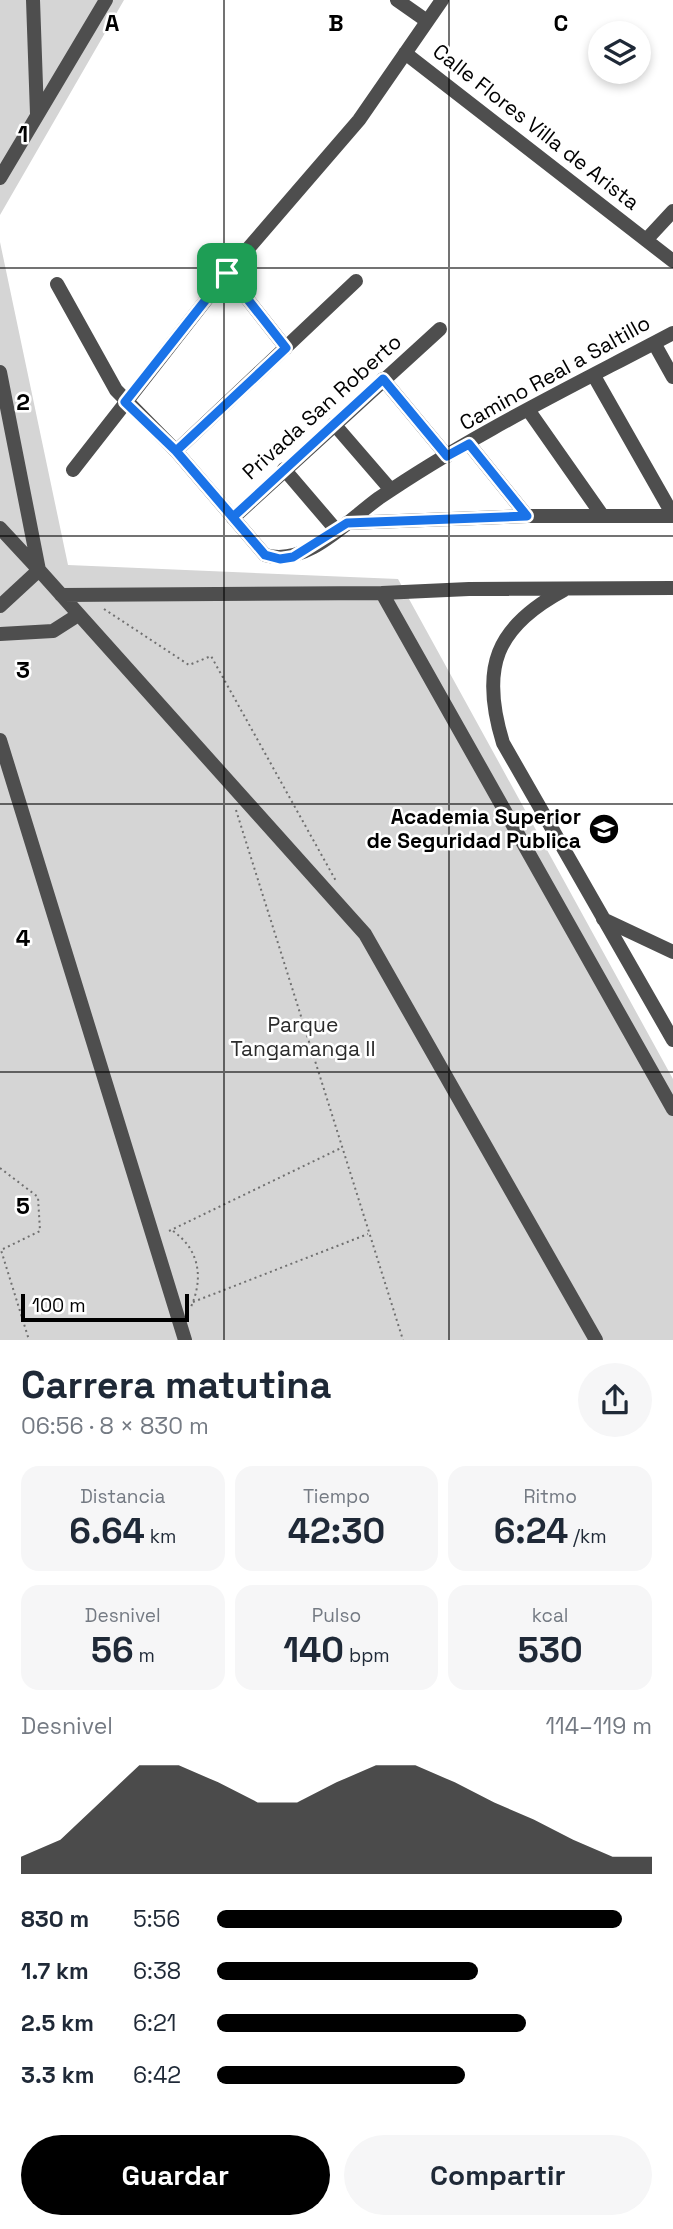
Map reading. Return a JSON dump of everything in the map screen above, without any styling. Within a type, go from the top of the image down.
[{"type":"street","points":[[33,0],[37,116]]},
{"type":"street","points":[[0,178],[106,0]]},
{"type":"street","points":[[397,0],[427,21]]},
{"type":"street","points":[[73,470],[227,273],[359,120],[442,0]]},
{"type":"street","name":"Calle Flores Villa de Arista","points":[[405,53],[673,261]]},
{"type":"street","points":[[647,239],[673,211]]},
{"type":"street","points":[[227,273],[286,348]]},
{"type":"street","points":[[176,451],[356,281]]},
{"type":"street","points":[[57,284],[125,402],[176,451],[233,517]]},
{"type":"street","name":"Privada San Roberto","points":[[233,517],[440,329]]},
{"type":"street","name":"Camino Real a Saltillo","points":[[233,517],[265,555],[280,559],[293,557],[342,527],[391,490],[447,456],[673,333]]},
{"type":"street","points":[[654,343],[673,377]]},
{"type":"street","points":[[0,372],[39,570]]},
{"type":"street","points":[[594,376],[673,516]]},
{"type":"street","points":[[383,379],[447,456]]},
{"type":"street","points":[[529,411],[601,515]]},
{"type":"street","points":[[334,424],[391,490]]},
{"type":"street","points":[[469,444],[527,516]]},
{"type":"street","points":[[284,469],[342,527],[527,516],[673,516]]},
{"type":"street","points":[[0,528],[365,934],[596,1340]]},
{"type":"street","points":[[0,606],[39,570]]},
{"type":"street","points":[[61,595],[673,589]]},
{"type":"street","points":[[565,590],[532,608],[507,635],[493,670],[492,707],[503,743],[673,1040]]},
{"type":"street","points":[[382,593],[673,1109]]},
{"type":"street","points":[[1,636],[53,631],[78,615]]},
{"type":"street","points":[[0,740],[183,1334]]},
{"type":"street","points":[[603,919],[673,952]]},
{"type":"path","points":[[104,609],[189,665],[211,656],[338,886]]},
{"type":"path","points":[[236,807],[403,1340]]},
{"type":"path","points":[[169,1231],[342,1148]]},
{"type":"path","points":[[0,1168],[38,1197],[40,1231],[1,1250],[29,1340]]},
{"type":"path","points":[[150,1231],[174,1231],[196,1257],[199,1282],[183,1334]]},
{"type":"path","points":[[193,1302],[369,1233]]},
{"type":"green space","points":[[0,0],[124,0],[0,215]]},
{"type":"green space","name":"Parque Tangamanga II","points":[[0,242],[68,565],[398,579],[673,1079],[673,1340],[0,1340]]},
{"type":"place","name":"Academia Superior de Seguridad Publica","points":[[604,829]]},
{"type":"route","points":[[227,273],[125,402],[176,451],[265,555],[280,559],[293,557],[347,523],[527,516],[469,444],[447,456],[383,379],[233,517],[176,451],[286,348],[227,273]]}]
